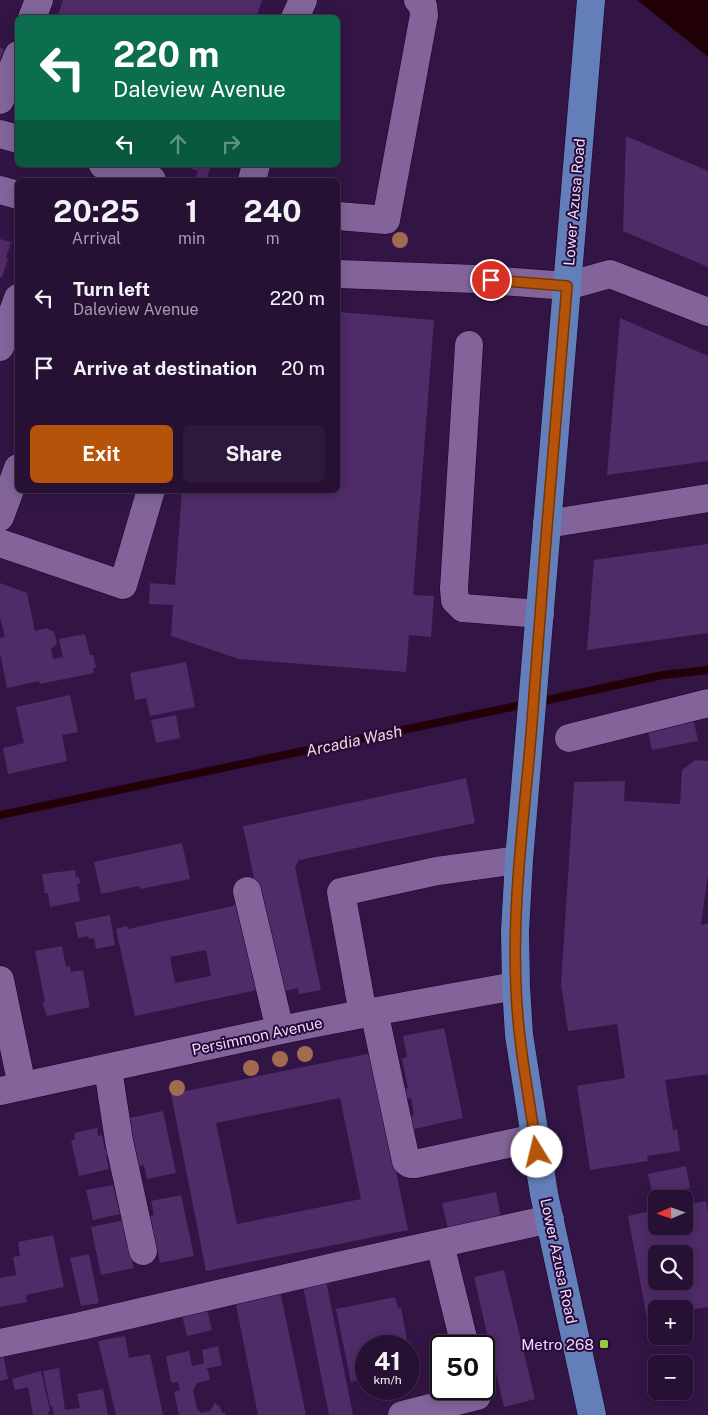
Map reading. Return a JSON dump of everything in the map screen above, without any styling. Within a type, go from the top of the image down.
[{"type":"main road","name":"Lower Azusa Road","points":[[591,0],[531,736],[519,860],[515,931],[519,1035],[535,1138],[550,1219],[592,1415]]},
{"type":"street","points":[[33,15],[39,0]]},
{"type":"street","points":[[296,15],[303,0]]},
{"type":"street","points":[[340,216],[386,220],[424,15],[423,6],[418,0]]},
{"type":"street","points":[[0,100],[15,62]]},
{"type":"street","points":[[0,134],[15,138]]},
{"type":"street","points":[[110,167],[145,178]]},
{"type":"street","points":[[0,190],[15,194]]},
{"type":"street","points":[[340,274],[476,279],[567,286],[610,274],[708,312]]},
{"type":"street","points":[[0,346],[15,306]]},
{"type":"street","points":[[469,345],[454,589],[455,600],[463,608],[540,614]]},
{"type":"street","points":[[0,517],[15,476]]},
{"type":"street","points":[[0,542],[123,585],[150,493]]},
{"type":"street","points":[[547,524],[708,498]]},
{"type":"street","points":[[569,738],[708,703]]},
{"type":"street","points":[[519,860],[437,871],[341,892],[406,1161],[410,1164],[415,1164],[535,1138]]},
{"type":"street","points":[[247,891],[280,1030]]},
{"type":"street","points":[[0,980],[11,1088]]},
{"type":"street","name":"Persimmon Avenue","points":[[11,1088],[108,1069],[369,1012],[516,986]]},
{"type":"street","points":[[108,1069],[119,1141],[143,1251]]},
{"type":"street","points":[[0,1342],[81,1326],[550,1219]]},
{"type":"street","points":[[440,1244],[462,1335]]},
{"type":"street","points":[[402,1415],[479,1400]]},
{"type":"shaded area","points":[[637,0],[708,0],[708,57]]},
{"type":"building","points":[[63,0],[262,0],[257,15],[58,15]]},
{"type":"building","points":[[0,48],[4,49],[0,60]]},
{"type":"building","points":[[626,136],[708,171],[708,267],[623,231]]},
{"type":"building","points":[[187,167],[210,167],[207,178],[195,178],[198,171]]},
{"type":"building","points":[[0,239],[11,242],[2,277],[0,277]]},
{"type":"building","points":[[340,312],[434,320],[413,595],[434,596],[431,637],[409,635],[406,672],[239,659],[171,636],[173,605],[149,604],[150,583],[175,585],[182,493],[340,493]]},
{"type":"building","points":[[620,318],[708,356],[708,461],[607,475]]},
{"type":"building","points":[[708,544],[708,633],[587,650],[594,560]]},
{"type":"building","points":[[0,583],[27,593],[35,631],[47,628],[54,632],[57,643],[51,649],[53,659],[63,657],[59,639],[85,634],[90,655],[93,655],[96,667],[93,668],[94,673],[40,684],[39,681],[7,688],[0,653],[0,638],[5,637],[0,618]]},
{"type":"building","points":[[186,662],[195,707],[150,716],[146,698],[135,700],[130,673]]},
{"type":"building","points":[[70,695],[78,732],[62,735],[67,761],[8,774],[3,748],[24,743],[16,707]]},
{"type":"building","points":[[176,715],[180,738],[156,743],[151,720]]},
{"type":"building","points":[[694,722],[698,741],[652,750],[648,731]]},
{"type":"building","points":[[695,760],[708,761],[708,874],[701,925],[708,923],[708,1074],[665,1080],[673,1130],[677,1129],[680,1151],[647,1156],[648,1161],[590,1170],[577,1086],[625,1078],[617,1024],[568,1031],[561,985],[574,782],[625,781],[624,801],[680,804],[682,770]]},
{"type":"building","points":[[466,778],[475,823],[299,860],[295,867],[321,990],[299,994],[298,988],[278,993],[243,826]]},
{"type":"building","points":[[182,843],[190,879],[140,889],[139,886],[101,894],[94,862]]},
{"type":"building","points":[[75,870],[76,877],[79,877],[80,883],[77,884],[80,901],[50,907],[48,893],[45,893],[42,874]]},
{"type":"building","points":[[244,902],[262,989],[135,1016],[116,929],[127,926],[128,929]],"holes":[[[206,950],[211,976],[175,983],[170,957]]]},
{"type":"building","points":[[110,915],[115,945],[96,949],[94,938],[89,939],[88,936],[78,938],[75,922]]},
{"type":"building","points":[[62,946],[66,967],[70,966],[71,972],[83,970],[90,1007],[47,1016],[42,1002],[45,1002],[35,951]]},
{"type":"building","points":[[444,1028],[463,1118],[410,1130],[408,1117],[414,1115],[411,1098],[404,1100],[401,1089],[408,1088],[402,1059],[407,1057],[403,1036]]},
{"type":"building","points":[[372,1053],[408,1230],[206,1271],[171,1094]],"holes":[[[340,1098],[361,1199],[237,1224],[216,1123]]]},
{"type":"building","points":[[163,1111],[176,1173],[147,1179],[144,1165],[139,1166],[129,1118]]},
{"type":"building","points":[[97,1128],[98,1136],[102,1135],[105,1150],[107,1149],[109,1155],[106,1156],[109,1169],[79,1176],[71,1140],[75,1140],[74,1133]]},
{"type":"building","points":[[686,1166],[690,1188],[681,1190],[652,1190],[648,1174]]},
{"type":"building","points":[[113,1185],[120,1214],[93,1220],[86,1190]]},
{"type":"building","points":[[496,1192],[501,1217],[448,1229],[442,1203]]},
{"type":"building","points":[[181,1195],[194,1256],[160,1263],[150,1216],[154,1215],[151,1201]]},
{"type":"building","points":[[706,1201],[708,1213],[708,1307],[693,1310],[693,1300],[648,1300],[647,1318],[628,1216],[648,1212],[648,1235],[693,1235],[693,1203]]},
{"type":"building","points":[[124,1220],[134,1259],[131,1259],[134,1268],[101,1275],[91,1227]]},
{"type":"building","points":[[53,1235],[64,1287],[26,1295],[27,1302],[0,1307],[0,1278],[16,1275],[13,1257],[20,1256],[18,1242]]},
{"type":"building","points":[[89,1254],[99,1303],[81,1306],[70,1258]]},
{"type":"building","points":[[504,1270],[535,1399],[504,1407],[495,1368],[495,1335],[487,1335],[474,1277]]},
{"type":"building","points":[[326,1281],[353,1415],[329,1415],[303,1286]]},
{"type":"building","points":[[280,1291],[306,1415],[258,1415],[235,1300]]},
{"type":"building","points":[[395,1297],[398,1308],[401,1307],[406,1335],[355,1335],[355,1381],[351,1382],[336,1309]]},
{"type":"building","points":[[206,1305],[212,1330],[187,1336],[181,1311]]},
{"type":"building","points":[[125,1336],[129,1358],[150,1354],[163,1415],[116,1415],[98,1341]]},
{"type":"building","points":[[218,1346],[222,1365],[206,1369],[208,1370],[210,1380],[197,1383],[193,1391],[197,1409],[201,1413],[210,1411],[215,1403],[220,1407],[222,1413],[225,1412],[226,1415],[179,1415],[174,1392],[180,1390],[178,1382],[171,1383],[166,1356],[189,1351],[192,1366],[204,1363],[202,1350]]},
{"type":"building","points":[[0,1349],[2,1349],[8,1379],[0,1381]]},
{"type":"building","points":[[59,1368],[65,1410],[80,1408],[77,1394],[103,1389],[108,1415],[54,1415],[52,1406],[50,1406],[43,1371]]},
{"type":"building","points":[[41,1371],[50,1411],[48,1411],[49,1415],[33,1415],[28,1387],[15,1390],[12,1379]]},
{"type":"waterway","name":"Arcadia Wash","points":[[538,702],[663,675],[708,670]]},
{"type":"waterway","name":"Arcadia Wash","points":[[0,815],[526,704]]},
{"type":"place","name":"Metro 268","points":[[604,1344]]},
{"type":"route","points":[[491,280],[567,286],[531,736],[519,860],[515,931],[519,1035],[537,1152]]}]
